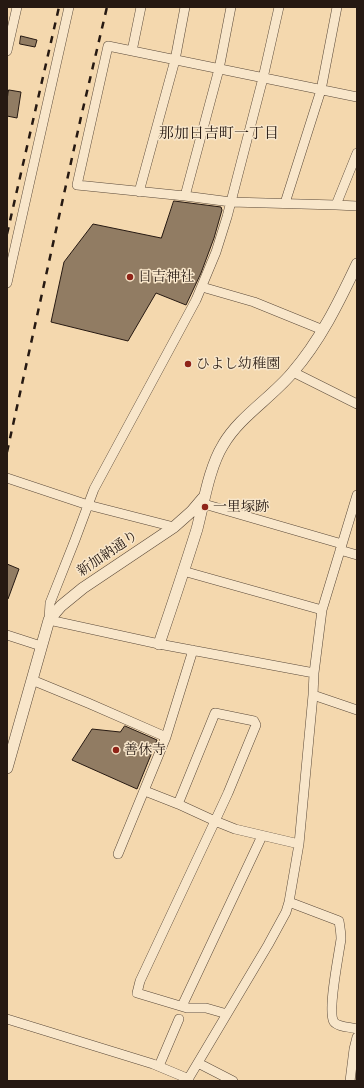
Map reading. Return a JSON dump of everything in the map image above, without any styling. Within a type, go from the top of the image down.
[{"type":"street","points":[[7,50],[17,7]]},
{"type":"street","points":[[7,283],[69,7]]},
{"type":"street","points":[[132,51],[141,7]]},
{"type":"street","points":[[140,192],[175,60],[185,7]]},
{"type":"street","points":[[185,196],[219,69],[231,7]]},
{"type":"street","points":[[279,7],[228,218],[216,252],[196,300],[169,353],[94,489],[50,602],[49,620],[159,644],[314,673]]},
{"type":"street","points":[[285,203],[320,90],[336,7]]},
{"type":"street","points":[[357,97],[108,46],[77,185],[231,202],[336,204],[357,206]]},
{"type":"street","points":[[336,204],[357,153]]},
{"type":"street","points":[[159,644],[183,572],[215,461],[222,446],[231,432],[274,392],[293,372],[305,356],[323,330],[342,296],[357,264]]},
{"type":"street","points":[[202,287],[254,302],[323,330]]},
{"type":"street","points":[[293,372],[357,404]]},
{"type":"street","points":[[7,478],[88,505],[174,527]]},
{"type":"street","points":[[7,1019],[159,1066],[188,1080],[268,944],[286,912],[289,902],[299,844],[314,673],[322,610],[357,496]]},
{"type":"street","points":[[204,500],[341,547],[357,555]]},
{"type":"street","name":"新加納通り","points":[[32,680],[49,620],[61,606],[83,588],[174,527],[204,500]]},
{"type":"street","points":[[183,572],[322,610]]},
{"type":"street","points":[[7,635],[41,646]]},
{"type":"street","points":[[118,854],[166,737],[193,650]]},
{"type":"street","points":[[7,768],[32,680],[166,737]]},
{"type":"street","points":[[313,695],[357,710]]},
{"type":"street","points":[[178,804],[214,713],[254,721],[256,725],[228,793],[140,981],[137,993],[187,1008],[206,1008],[227,1014]]},
{"type":"street","points":[[145,791],[235,829],[299,844]]},
{"type":"street","points":[[182,1006],[262,836]]},
{"type":"street","points":[[289,902],[339,921],[341,937],[333,995],[332,1017],[334,1023],[357,1028]]},
{"type":"street","points":[[159,1066],[179,1019]]},
{"type":"street","points":[[350,1081],[357,1037]]},
{"type":"street","points":[[198,1063],[233,1081]]},
{"type":"building","points":[[21,36],[37,40],[35,47],[20,44]]},
{"type":"building","points":[[9,90],[21,92],[17,118],[7,116],[7,100]]},
{"type":"building","name":"日吉神社","points":[[174,201],[221,207],[222,210],[214,238],[201,273],[186,305],[156,293],[128,341],[51,322],[64,262],[93,224],[161,238]]},
{"type":"building","points":[[7,564],[19,569],[8,599],[7,599]]},
{"type":"building","name":"善休寺","points":[[125,726],[157,740],[137,789],[72,760],[92,729],[120,732]]},
{"type":"waterway","points":[[356,1081],[357,1073]]},
{"type":"railway","points":[[7,234],[59,7]]},
{"type":"railway","points":[[7,452],[81,117],[107,7]]},
{"type":"place","name":"日吉神社","points":[[130,277]]},
{"type":"place","name":"ひよし幼稚園","points":[[188,364]]},
{"type":"place","name":"一里塚跡","points":[[205,507]]},
{"type":"place","name":"善休寺","points":[[116,750]]},
{"type":"district","name":"那加日吉町一丁目","points":[[219,134]]}]
